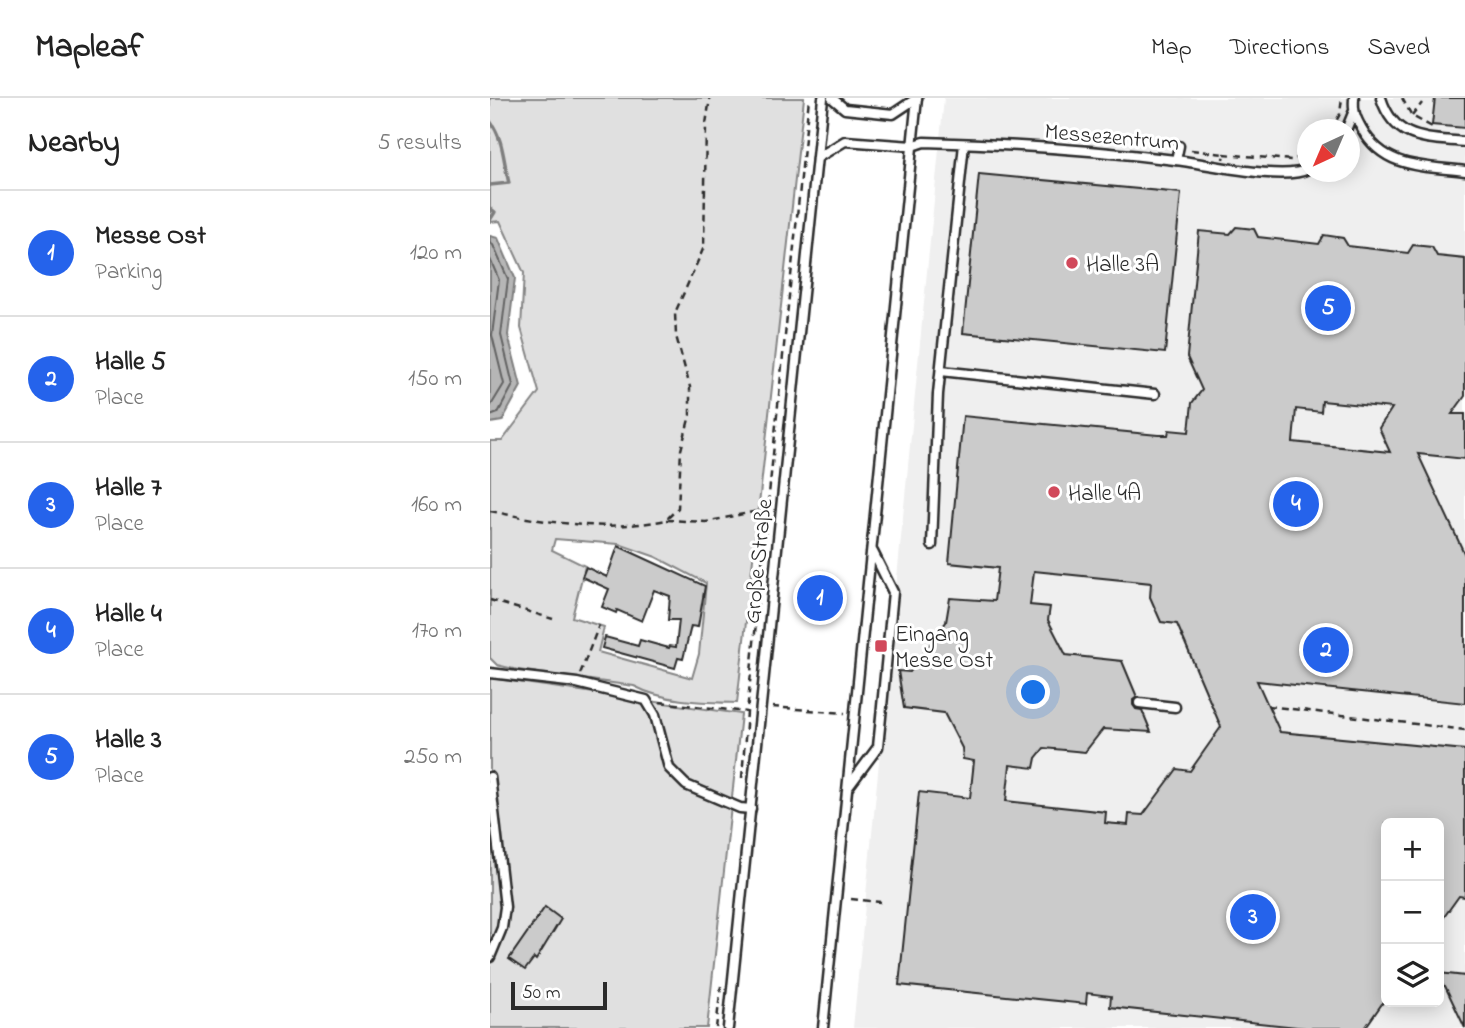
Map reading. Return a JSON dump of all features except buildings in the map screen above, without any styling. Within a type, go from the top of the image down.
[{"type":"lane","name":"Große Straße","points":[[728,1028],[823,98]]},
{"type":"lane","points":[[832,98],[845,109],[892,114],[917,98]]},
{"type":"lane","points":[[823,1028],[917,98]]},
{"type":"lane","points":[[1351,119],[1354,98]]},
{"type":"lane","points":[[1381,98],[1394,123],[1412,136],[1465,142]]},
{"type":"lane","points":[[1353,113],[1370,143],[1383,154],[1407,165],[1465,171]]},
{"type":"lane","name":"Messezentrum","points":[[817,158],[845,141],[912,146],[924,142],[1176,160],[1262,171],[1297,171]]},
{"type":"lane","points":[[932,545],[941,371],[964,144]]},
{"type":"lane","points":[[1176,160],[1179,146]]},
{"type":"lane","points":[[941,371],[1155,394]]},
{"type":"lane","points":[[847,789],[877,747],[881,717],[893,592],[872,549]]},
{"type":"lane","points":[[490,673],[577,683],[646,699],[655,715],[669,768],[686,785],[740,808],[751,809]]},
{"type":"lane","points":[[1139,704],[1175,707]]},
{"type":"lane","points":[[490,777],[505,907],[502,928],[490,957]]},
{"type":"path","points":[[666,520],[678,508],[681,450],[690,415],[690,387],[676,336],[675,313],[704,247],[706,124],[710,98]]},
{"type":"path","points":[[742,781],[809,98]]},
{"type":"path","points":[[1337,119],[1342,98]]},
{"type":"path","points":[[1402,98],[1412,116],[1432,128],[1443,129]]},
{"type":"path","points":[[1412,116],[1422,103]]},
{"type":"path","points":[[1224,154],[1291,160],[1297,158]]},
{"type":"path","points":[[490,511],[564,524],[614,526],[666,520],[706,522],[767,509]]},
{"type":"path","points":[[490,600],[553,619]]},
{"type":"path","points":[[577,683],[599,625]]},
{"type":"path","points":[[898,626],[914,628],[936,636]]},
{"type":"path","points":[[646,699],[747,712],[761,709],[855,714]]},
{"type":"path","points":[[1268,706],[1465,730]]},
{"type":"path","points":[[851,899],[881,902]]},
{"type":"shaded area","points":[[490,98],[804,98],[737,703],[671,698],[634,686],[518,670],[497,665],[490,658],[490,441],[502,441],[539,392],[521,328],[524,273],[500,221],[490,222]],"holes":[[[555,539],[619,544],[656,557],[706,583],[699,654],[692,678],[598,652],[604,627],[572,617],[585,566],[552,550]]]},
{"type":"shaded area","points":[[944,98],[1465,98],[1465,1028],[853,1028]]},
{"type":"shaded area","points":[[490,678],[741,714],[707,1028],[490,1028]]},
{"type":"water","points":[[490,236],[498,238],[515,278],[508,335],[521,386],[502,421],[490,423]]},
{"type":"waterway","points":[[490,121],[501,143],[509,183],[490,185]]},
{"type":"waterway","points":[[490,208],[495,212],[490,220]]},
{"type":"place","name":"Halle 3A","points":[[1072,263]]},
{"type":"place","name":"Halle 3","points":[[1328,308]]},
{"type":"place","name":"Halle 4A","points":[[1054,492]]},
{"type":"place","name":"Halle 4","points":[[1296,504]]},
{"type":"place","name":"Messe Ost","points":[[820,598]]},
{"type":"place","name":"Eingang Messe Ost","points":[[881,646]]},
{"type":"place","name":"Halle 5","points":[[1326,650]]},
{"type":"place","name":"Halle 7","points":[[1253,917]]}]
